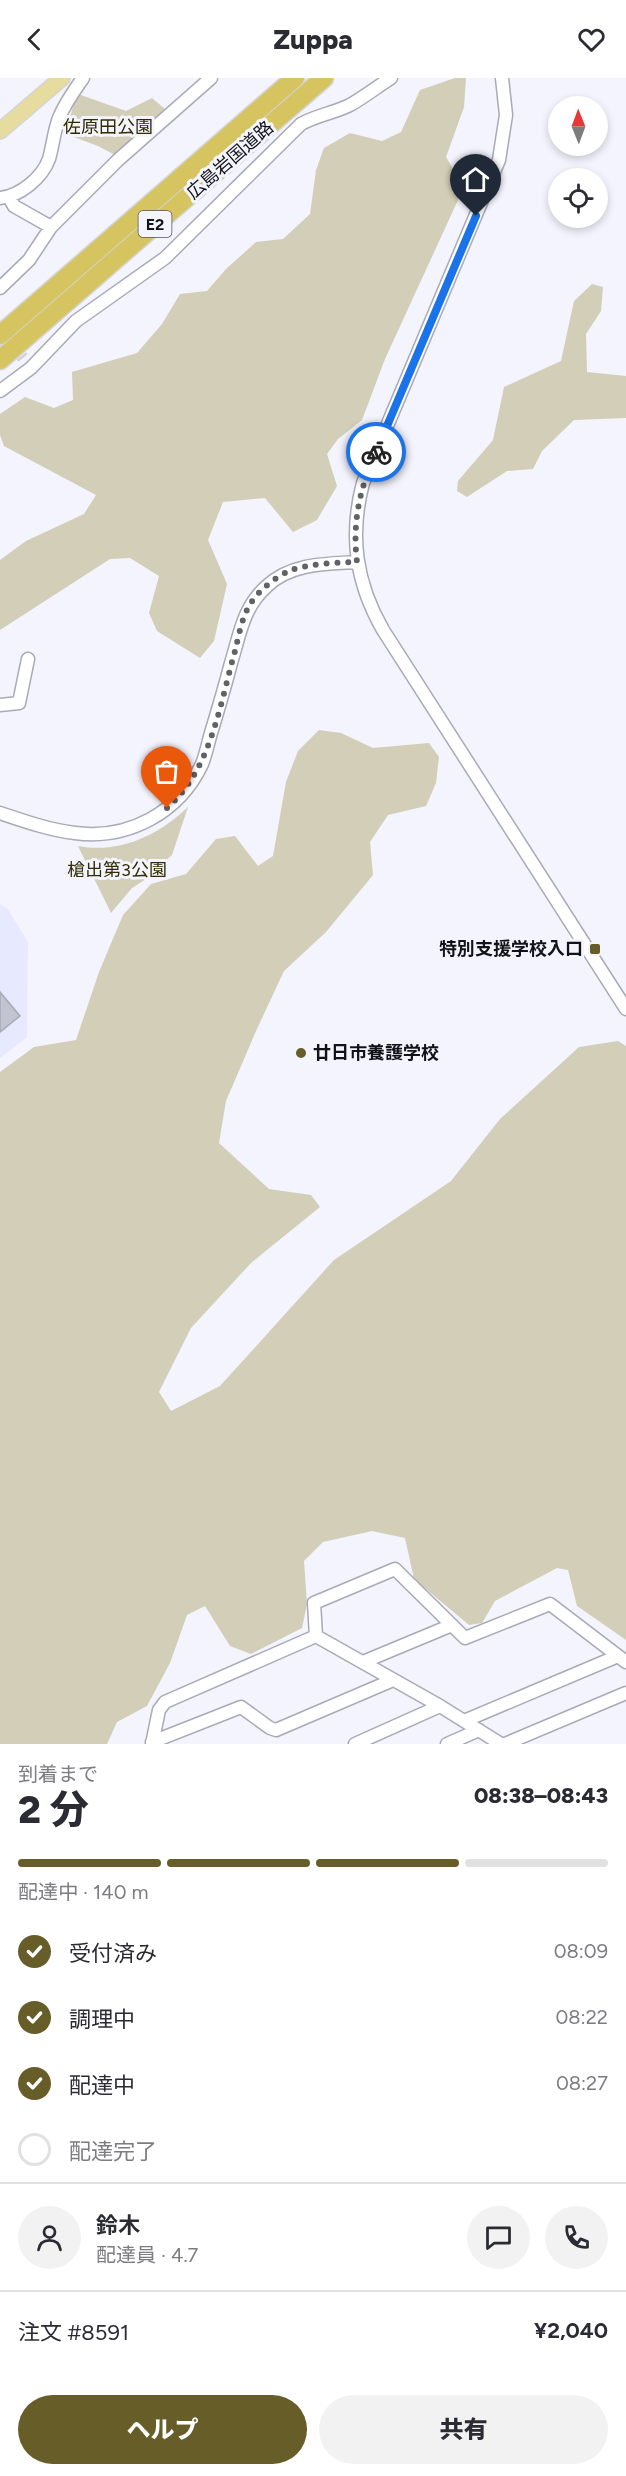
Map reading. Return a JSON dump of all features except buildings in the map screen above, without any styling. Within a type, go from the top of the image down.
[{"type":"highway","name":"広島岩国道路","points":[[0,335],[295,78]]},
{"type":"highway","name":"広島岩国道路","points":[[0,360],[324,78]]},
{"type":"main road","points":[[0,131],[62,78]]},
{"type":"street","points":[[51,227],[14,206],[5,197],[41,174],[48,160],[58,120],[83,78]]},
{"type":"street","points":[[0,288],[29,260],[51,227],[118,160],[212,78]]},
{"type":"street","points":[[0,391],[27,363],[76,321],[165,258],[301,124],[313,117],[329,114],[350,105],[391,78]]},
{"type":"street","points":[[502,78],[506,115],[499,160],[363,483],[356,516],[357,562],[367,600],[383,630],[626,1009]]},
{"type":"street","points":[[0,813],[51,828],[96,835],[118,832],[158,816],[177,799],[190,783],[202,762],[250,603],[268,584],[288,572],[304,567],[357,562]]},
{"type":"street","points":[[0,705],[19,703],[28,659]]},
{"type":"street","points":[[316,1636],[314,1603],[394,1569],[465,1638],[550,1604],[622,1659]]},
{"type":"street","points":[[363,1662],[452,1625]]},
{"type":"street","points":[[316,1636],[503,1744],[626,1693]]},
{"type":"street","points":[[152,1743],[159,1710],[165,1702],[316,1636]]},
{"type":"street","points":[[464,1721],[622,1659]]},
{"type":"street","points":[[152,1743],[241,1707],[276,1730],[393,1680]]},
{"type":"street","points":[[355,1744],[440,1706]]},
{"type":"street","points":[[447,1744],[479,1730]]},
{"type":"shaded area","points":[[0,904],[7,908],[28,942],[27,1037],[0,1058]]},
{"type":"green space","points":[[455,78],[466,78],[464,107],[446,157],[464,187],[385,359],[362,420],[338,439],[327,454],[337,486],[317,520],[293,532],[265,498],[223,502],[208,540],[227,584],[214,641],[200,658],[157,631],[149,613],[159,576],[130,558],[110,559],[0,630],[0,560],[26,541],[84,514],[96,495],[4,446],[0,435],[0,414],[25,397],[54,408],[73,400],[72,372],[137,353],[162,324],[180,294],[207,291],[226,269],[256,242],[283,239],[310,214],[316,170],[324,148],[350,133],[382,141],[401,132],[420,90]]},
{"type":"green space","name":"佐原田公園","points":[[78,94],[126,111],[152,98],[165,109],[115,155],[66,134],[73,106],[71,105]]},
{"type":"green space","points":[[592,284],[603,287],[601,311],[586,334],[587,372],[626,376],[626,418],[574,420],[542,451],[533,469],[507,471],[467,497],[457,491],[458,481],[493,440],[504,387],[561,361],[574,301]]},
{"type":"green space","points":[[319,730],[341,733],[373,748],[429,743],[439,757],[436,783],[426,806],[388,815],[370,842],[373,875],[326,932],[284,971],[226,1101],[219,1143],[269,1189],[311,1195],[320,1207],[251,1263],[191,1328],[159,1392],[171,1411],[220,1386],[334,1260],[451,1181],[500,1119],[579,1047],[618,1041],[626,1046],[626,1640],[577,1606],[568,1570],[557,1568],[495,1601],[482,1623],[469,1625],[414,1579],[405,1538],[372,1531],[323,1542],[304,1561],[307,1604],[302,1628],[251,1654],[230,1646],[205,1606],[187,1615],[170,1663],[147,1706],[117,1722],[107,1744],[0,1744],[0,1072],[34,1047],[76,1040],[99,972],[123,915],[151,884],[186,874],[216,839],[235,836],[258,866],[273,856],[286,782],[298,751]]},
{"type":"green space","name":"槍出第3公園","points":[[188,807],[172,855],[132,888],[111,913],[78,846],[94,848],[124,845],[152,834]]},
{"type":"tunnel","points":[[10,342],[23,358]]},
{"type":"way so far","points":[[167,808],[190,783],[202,762],[250,603],[268,584],[288,572],[304,567],[357,562],[356,516],[363,483],[376,452]]},
{"type":"place","name":"特別支援学校入口","points":[[595,949]]},
{"type":"place","name":"廿日市養護学校","points":[[301,1053]]},
{"type":"route","points":[[376,452],[476,216]]}]
